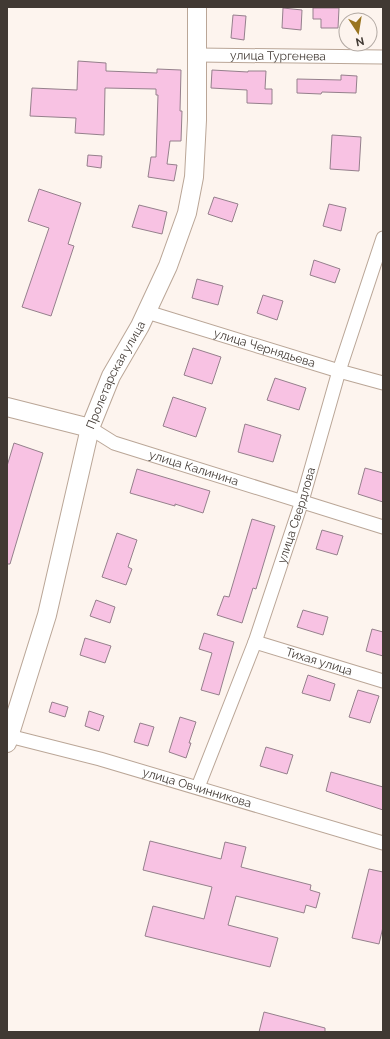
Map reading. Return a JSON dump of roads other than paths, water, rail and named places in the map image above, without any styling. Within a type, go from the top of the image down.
[{"type":"street","name":"Пролетарская улица","points":[[8,740],[47,615],[90,428],[111,376],[140,326],[168,266],[187,213],[194,177],[195,163],[198,55],[197,7]]},
{"type":"street","name":"улица Тургенева","points":[[198,55],[383,58]]},
{"type":"street","name":"улица Свердлова","points":[[198,787],[255,642],[302,501],[339,371],[383,238]]},
{"type":"street","name":"улица Чернядьева","points":[[147,312],[383,383]]},
{"type":"street","name":"улица Калинина","points":[[7,407],[90,428],[114,443],[383,527]]},
{"type":"street","name":"Тихая улица","points":[[255,642],[383,681]]},
{"type":"street","name":"улица Овчинникова","points":[[8,740],[100,759],[383,843]]}]
